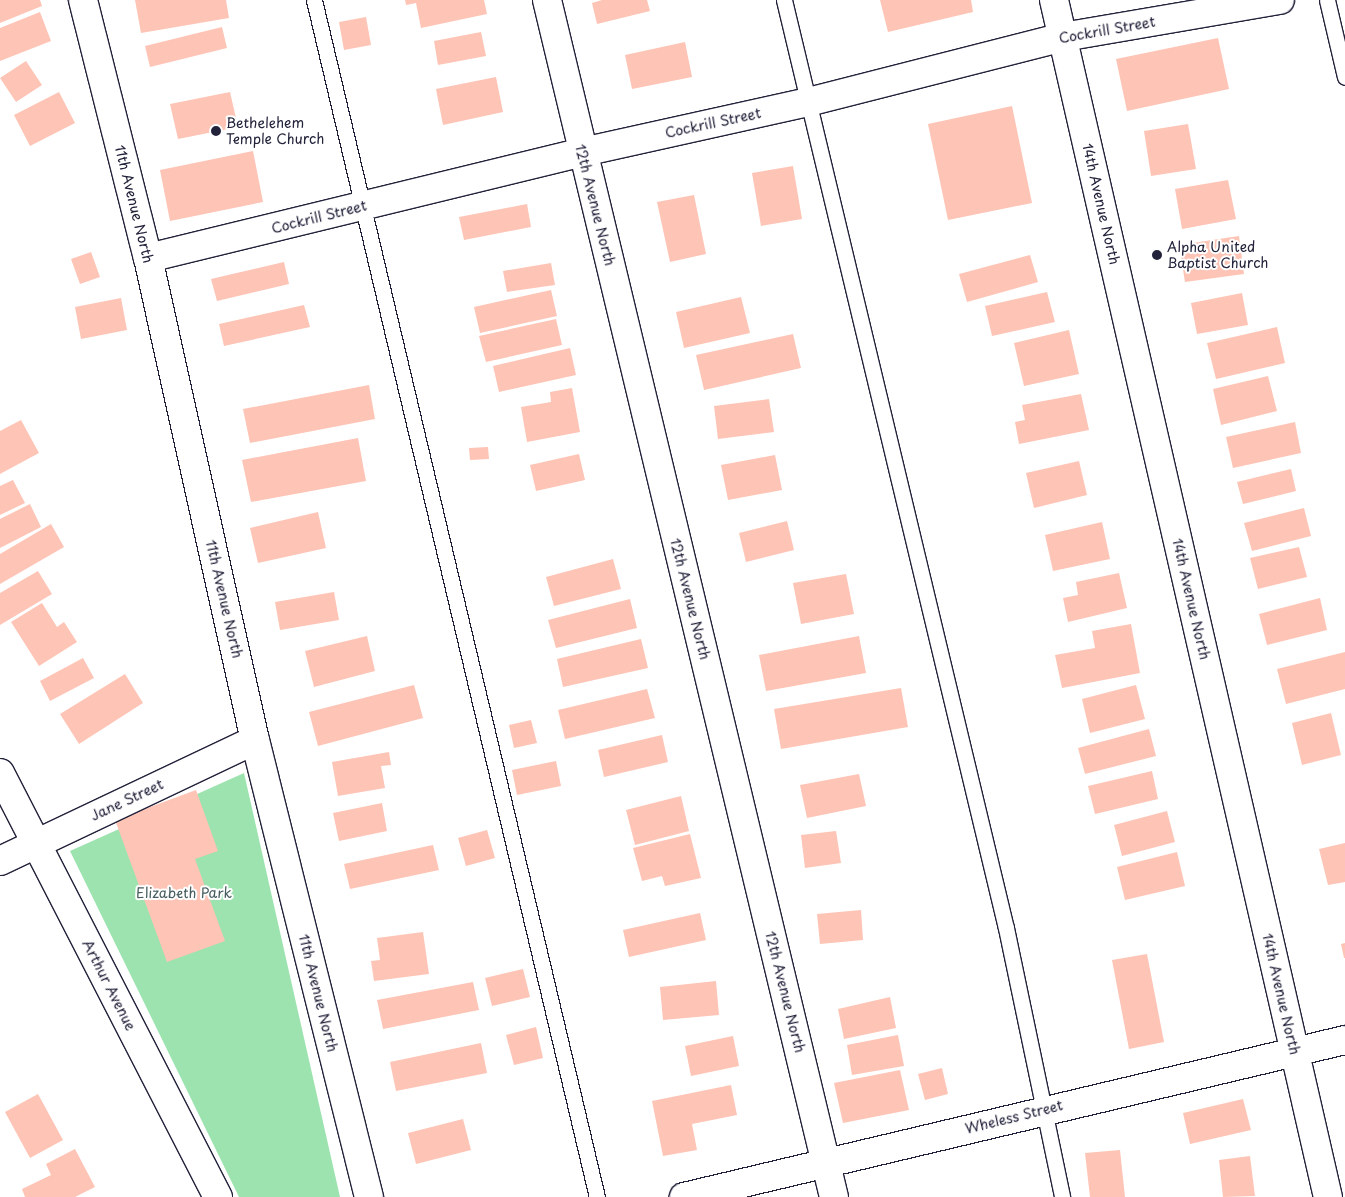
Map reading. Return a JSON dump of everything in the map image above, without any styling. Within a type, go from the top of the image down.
[{"type":"street","name":"11th Avenue North","points":[[83,0],[148,258],[256,740],[369,1197]]},
{"type":"street","name":"12th Avenue North","points":[[547,0],[834,1197]]},
{"type":"street","name":"14th Avenue North","points":[[1054,0],[1328,1197]]},
{"type":"street","name":"Cockrill Street","points":[[148,258],[583,152],[808,102],[1063,37],[1280,0]]},
{"type":"street","name":"Jane Street","points":[[0,861],[256,740]]},
{"type":"street","name":"Arthur Avenue","points":[[0,773],[218,1197]]},
{"type":"street","name":"Wheless Street","points":[[684,1197],[1042,1110],[1345,1040]]},
{"type":"lane","points":[[314,0],[597,1197]]},
{"type":"lane","points":[[784,0],[1006,928],[1042,1110],[1062,1197]]},
{"type":"lane","points":[[1327,0],[1345,77]]},
{"type":"green space","name":"Elizabeth Park","points":[[244,773],[340,1197],[239,1197],[70,851]]},
{"type":"building","points":[[0,0],[40,0],[42,6],[0,23]]},
{"type":"building","points":[[135,0],[226,0],[229,18],[141,33]]},
{"type":"building","points":[[405,0],[484,0],[487,14],[421,28],[416,3],[406,5]]},
{"type":"building","points":[[602,0],[647,0],[650,11],[597,24],[592,3]]},
{"type":"building","points":[[880,0],[971,0],[973,12],[888,32]]},
{"type":"building","points":[[40,12],[51,41],[0,61],[0,28]]},
{"type":"building","points":[[366,17],[371,45],[344,50],[339,22]]},
{"type":"building","points":[[222,27],[227,48],[150,67],[145,46]]},
{"type":"building","points":[[481,32],[486,56],[438,65],[434,41]]},
{"type":"building","points":[[1218,38],[1229,89],[1127,111],[1116,59]]},
{"type":"building","points":[[685,42],[692,77],[632,89],[625,55]]},
{"type":"building","points":[[26,61],[42,85],[16,102],[0,78]]},
{"type":"building","points":[[496,77],[503,112],[443,125],[436,89]]},
{"type":"building","points":[[59,92],[75,123],[30,146],[14,115]]},
{"type":"building","points":[[230,92],[238,127],[178,139],[170,104]]},
{"type":"building","points":[[1012,106],[1032,203],[948,220],[928,124]]},
{"type":"building","points":[[1188,124],[1196,169],[1151,176],[1144,131]]},
{"type":"building","points":[[253,151],[263,202],[170,221],[160,170]]},
{"type":"building","points":[[793,166],[802,219],[761,226],[752,173]]},
{"type":"building","points":[[1228,180],[1236,219],[1182,229],[1175,189]]},
{"type":"building","points":[[694,195],[706,254],[670,262],[657,202]]},
{"type":"building","points":[[527,204],[531,227],[464,240],[459,217]]},
{"type":"building","points":[[1239,236],[1244,274],[1185,282],[1179,245]]},
{"type":"building","points":[[91,252],[100,277],[80,284],[71,259]]},
{"type":"building","points":[[1030,255],[1038,282],[967,302],[959,274]]},
{"type":"building","points":[[284,262],[289,284],[217,301],[211,279]]},
{"type":"building","points":[[551,263],[555,285],[507,292],[503,271]]},
{"type":"building","points":[[551,290],[557,316],[480,333],[474,307]]},
{"type":"building","points":[[1047,292],[1055,322],[992,336],[985,306]]},
{"type":"building","points":[[1242,293],[1248,325],[1197,334],[1191,303]]},
{"type":"building","points":[[741,297],[750,333],[684,348],[676,312]]},
{"type":"building","points":[[121,298],[127,330],[81,339],[75,307]]},
{"type":"building","points":[[304,305],[310,327],[224,346],[219,324]]},
{"type":"building","points":[[556,319],[562,345],[486,362],[479,336]]},
{"type":"building","points":[[1277,327],[1285,363],[1216,379],[1207,343]]},
{"type":"building","points":[[1069,330],[1079,374],[1024,386],[1014,343]]},
{"type":"building","points":[[793,334],[801,368],[704,390],[696,355]]},
{"type":"building","points":[[570,348],[576,375],[499,392],[493,366]]},
{"type":"building","points":[[1268,376],[1277,411],[1221,425],[1213,389]]},
{"type":"building","points":[[369,385],[375,419],[250,443],[243,409]]},
{"type":"building","points":[[572,388],[580,432],[527,442],[521,407],[551,402],[550,392]]},
{"type":"building","points":[[1081,394],[1089,430],[1019,444],[1015,422],[1025,420],[1022,405]]},
{"type":"building","points":[[769,399],[774,432],[718,439],[714,406]]},
{"type":"building","points":[[21,420],[39,453],[0,474],[0,431]]},
{"type":"building","points":[[1295,422],[1301,453],[1233,468],[1226,437]]},
{"type":"building","points":[[358,438],[366,481],[251,502],[242,460]]},
{"type":"building","points":[[488,447],[489,459],[470,460],[469,448]]},
{"type":"building","points":[[579,454],[585,480],[536,491],[530,465]]},
{"type":"building","points":[[775,455],[782,490],[728,500],[721,465]]},
{"type":"building","points":[[1079,461],[1087,495],[1034,508],[1026,473]]},
{"type":"building","points":[[1291,469],[1296,491],[1243,504],[1237,482]]},
{"type":"building","points":[[13,480],[25,503],[0,515],[0,486]]},
{"type":"building","points":[[30,504],[41,527],[0,548],[0,519]]},
{"type":"building","points":[[1304,508],[1311,536],[1252,551],[1244,523]]},
{"type":"building","points":[[318,512],[326,548],[258,563],[250,528]]},
{"type":"building","points":[[787,521],[794,550],[746,562],[739,533]]},
{"type":"building","points":[[1102,522],[1110,559],[1053,571],[1045,535]]},
{"type":"building","points":[[51,524],[64,547],[0,584],[0,554]]},
{"type":"building","points":[[1299,547],[1307,577],[1258,589],[1250,558]]},
{"type":"building","points":[[613,559],[621,589],[554,606],[546,577]]},
{"type":"building","points":[[38,571],[52,594],[0,625],[0,593]]},
{"type":"building","points":[[1119,573],[1127,608],[1068,622],[1063,598],[1078,595],[1076,582]]},
{"type":"building","points":[[846,574],[854,614],[801,624],[793,583]]},
{"type":"building","points":[[334,592],[339,620],[280,630],[275,602]]},
{"type":"building","points":[[1320,598],[1327,630],[1267,645],[1259,614]]},
{"type":"building","points":[[630,599],[637,628],[556,648],[548,620]]},
{"type":"building","points":[[42,603],[57,627],[64,622],[77,642],[39,666],[11,622]]},
{"type":"building","points":[[1131,624],[1140,673],[1062,688],[1055,655],[1095,648],[1092,631]]},
{"type":"building","points":[[367,636],[375,671],[314,687],[305,651]]},
{"type":"building","points":[[859,636],[866,673],[766,691],[759,655]]},
{"type":"building","points":[[641,639],[648,668],[563,687],[557,659]]},
{"type":"building","points":[[1345,652],[1345,689],[1286,704],[1277,669]]},
{"type":"building","points":[[83,658],[94,678],[50,701],[40,681]]},
{"type":"building","points":[[125,674],[143,703],[79,744],[60,714]]},
{"type":"building","points":[[414,685],[423,718],[318,746],[309,712]]},
{"type":"building","points":[[1136,685],[1145,719],[1090,733],[1082,699]]},
{"type":"building","points":[[901,688],[908,727],[781,749],[774,709]]},
{"type":"building","points":[[647,689],[655,718],[565,739],[558,710]]},
{"type":"building","points":[[1331,713],[1341,755],[1302,765],[1292,723]]},
{"type":"building","points":[[531,720],[537,743],[514,748],[509,725]]},
{"type":"building","points":[[1149,729],[1156,756],[1085,774],[1078,748]]},
{"type":"building","points":[[662,735],[668,762],[604,777],[598,750]]},
{"type":"building","points":[[389,752],[391,765],[381,766],[385,788],[338,796],[332,762]]},
{"type":"building","points":[[556,761],[561,786],[517,795],[512,770]]},
{"type":"building","points":[[1152,771],[1158,799],[1095,814],[1088,786]]},
{"type":"building","points":[[859,774],[866,806],[807,818],[800,785]]},
{"type":"building","points":[[196,790],[218,851],[195,859],[225,941],[167,962],[115,820]]},
{"type":"building","points":[[681,796],[689,831],[635,845],[626,810]]},
{"type":"building","points":[[382,803],[387,831],[339,841],[333,813]]},
{"type":"building","points":[[1167,811],[1175,842],[1122,856],[1114,825]]},
{"type":"building","points":[[487,830],[495,858],[466,866],[458,838]]},
{"type":"building","points":[[836,831],[841,863],[805,868],[801,835]]},
{"type":"building","points":[[690,834],[701,878],[665,886],[662,876],[642,881],[633,848]]},
{"type":"building","points":[[1345,843],[1345,882],[1328,885],[1319,849]]},
{"type":"building","points":[[433,845],[439,870],[350,889],[344,864]]},
{"type":"building","points":[[1177,852],[1185,886],[1125,900],[1117,867]]},
{"type":"building","points":[[861,910],[863,940],[820,944],[817,914]]},
{"type":"building","points":[[700,913],[706,940],[629,957],[623,930]]},
{"type":"building","points":[[423,932],[429,974],[374,981],[371,961],[380,960],[377,938]]},
{"type":"building","points":[[1345,943],[1345,958],[1344,958],[1341,944]]},
{"type":"building","points":[[1147,954],[1164,1042],[1129,1049],[1112,960]]},
{"type":"building","points":[[523,969],[530,997],[492,1006],[485,978]]},
{"type":"building","points":[[716,981],[719,1015],[663,1020],[660,987]]},
{"type":"building","points":[[473,982],[479,1010],[383,1029],[377,1000]]},
{"type":"building","points":[[890,997],[896,1028],[844,1039],[838,1009]]},
{"type":"building","points":[[536,1027],[543,1058],[514,1065],[506,1035]]},
{"type":"building","points":[[898,1035],[904,1066],[852,1075],[847,1045]]},
{"type":"building","points":[[733,1036],[739,1066],[691,1076],[685,1046]]},
{"type":"building","points":[[481,1043],[487,1073],[396,1091],[390,1062]]},
{"type":"building","points":[[942,1068],[948,1094],[925,1100],[918,1074]]},
{"type":"building","points":[[900,1070],[909,1110],[843,1123],[834,1083]]},
{"type":"building","points":[[731,1085],[737,1115],[692,1124],[697,1150],[663,1156],[652,1101]]},
{"type":"building","points":[[38,1094],[63,1140],[30,1158],[5,1112]]},
{"type":"building","points":[[1243,1099],[1251,1130],[1190,1144],[1183,1113]]},
{"type":"building","points":[[463,1119],[471,1150],[416,1164],[408,1133]]},
{"type":"building","points":[[75,1149],[95,1187],[75,1197],[25,1197],[22,1189],[51,1175],[46,1164]]},
{"type":"building","points":[[1120,1150],[1125,1197],[1090,1197],[1085,1153]]},
{"type":"building","points":[[1250,1156],[1255,1196],[1223,1197],[1219,1160]]},
{"type":"place","name":"Bethelehem Temple Church","points":[[216,131]]},
{"type":"place","name":"Alpha United Baptist Church","points":[[1157,255]]}]
